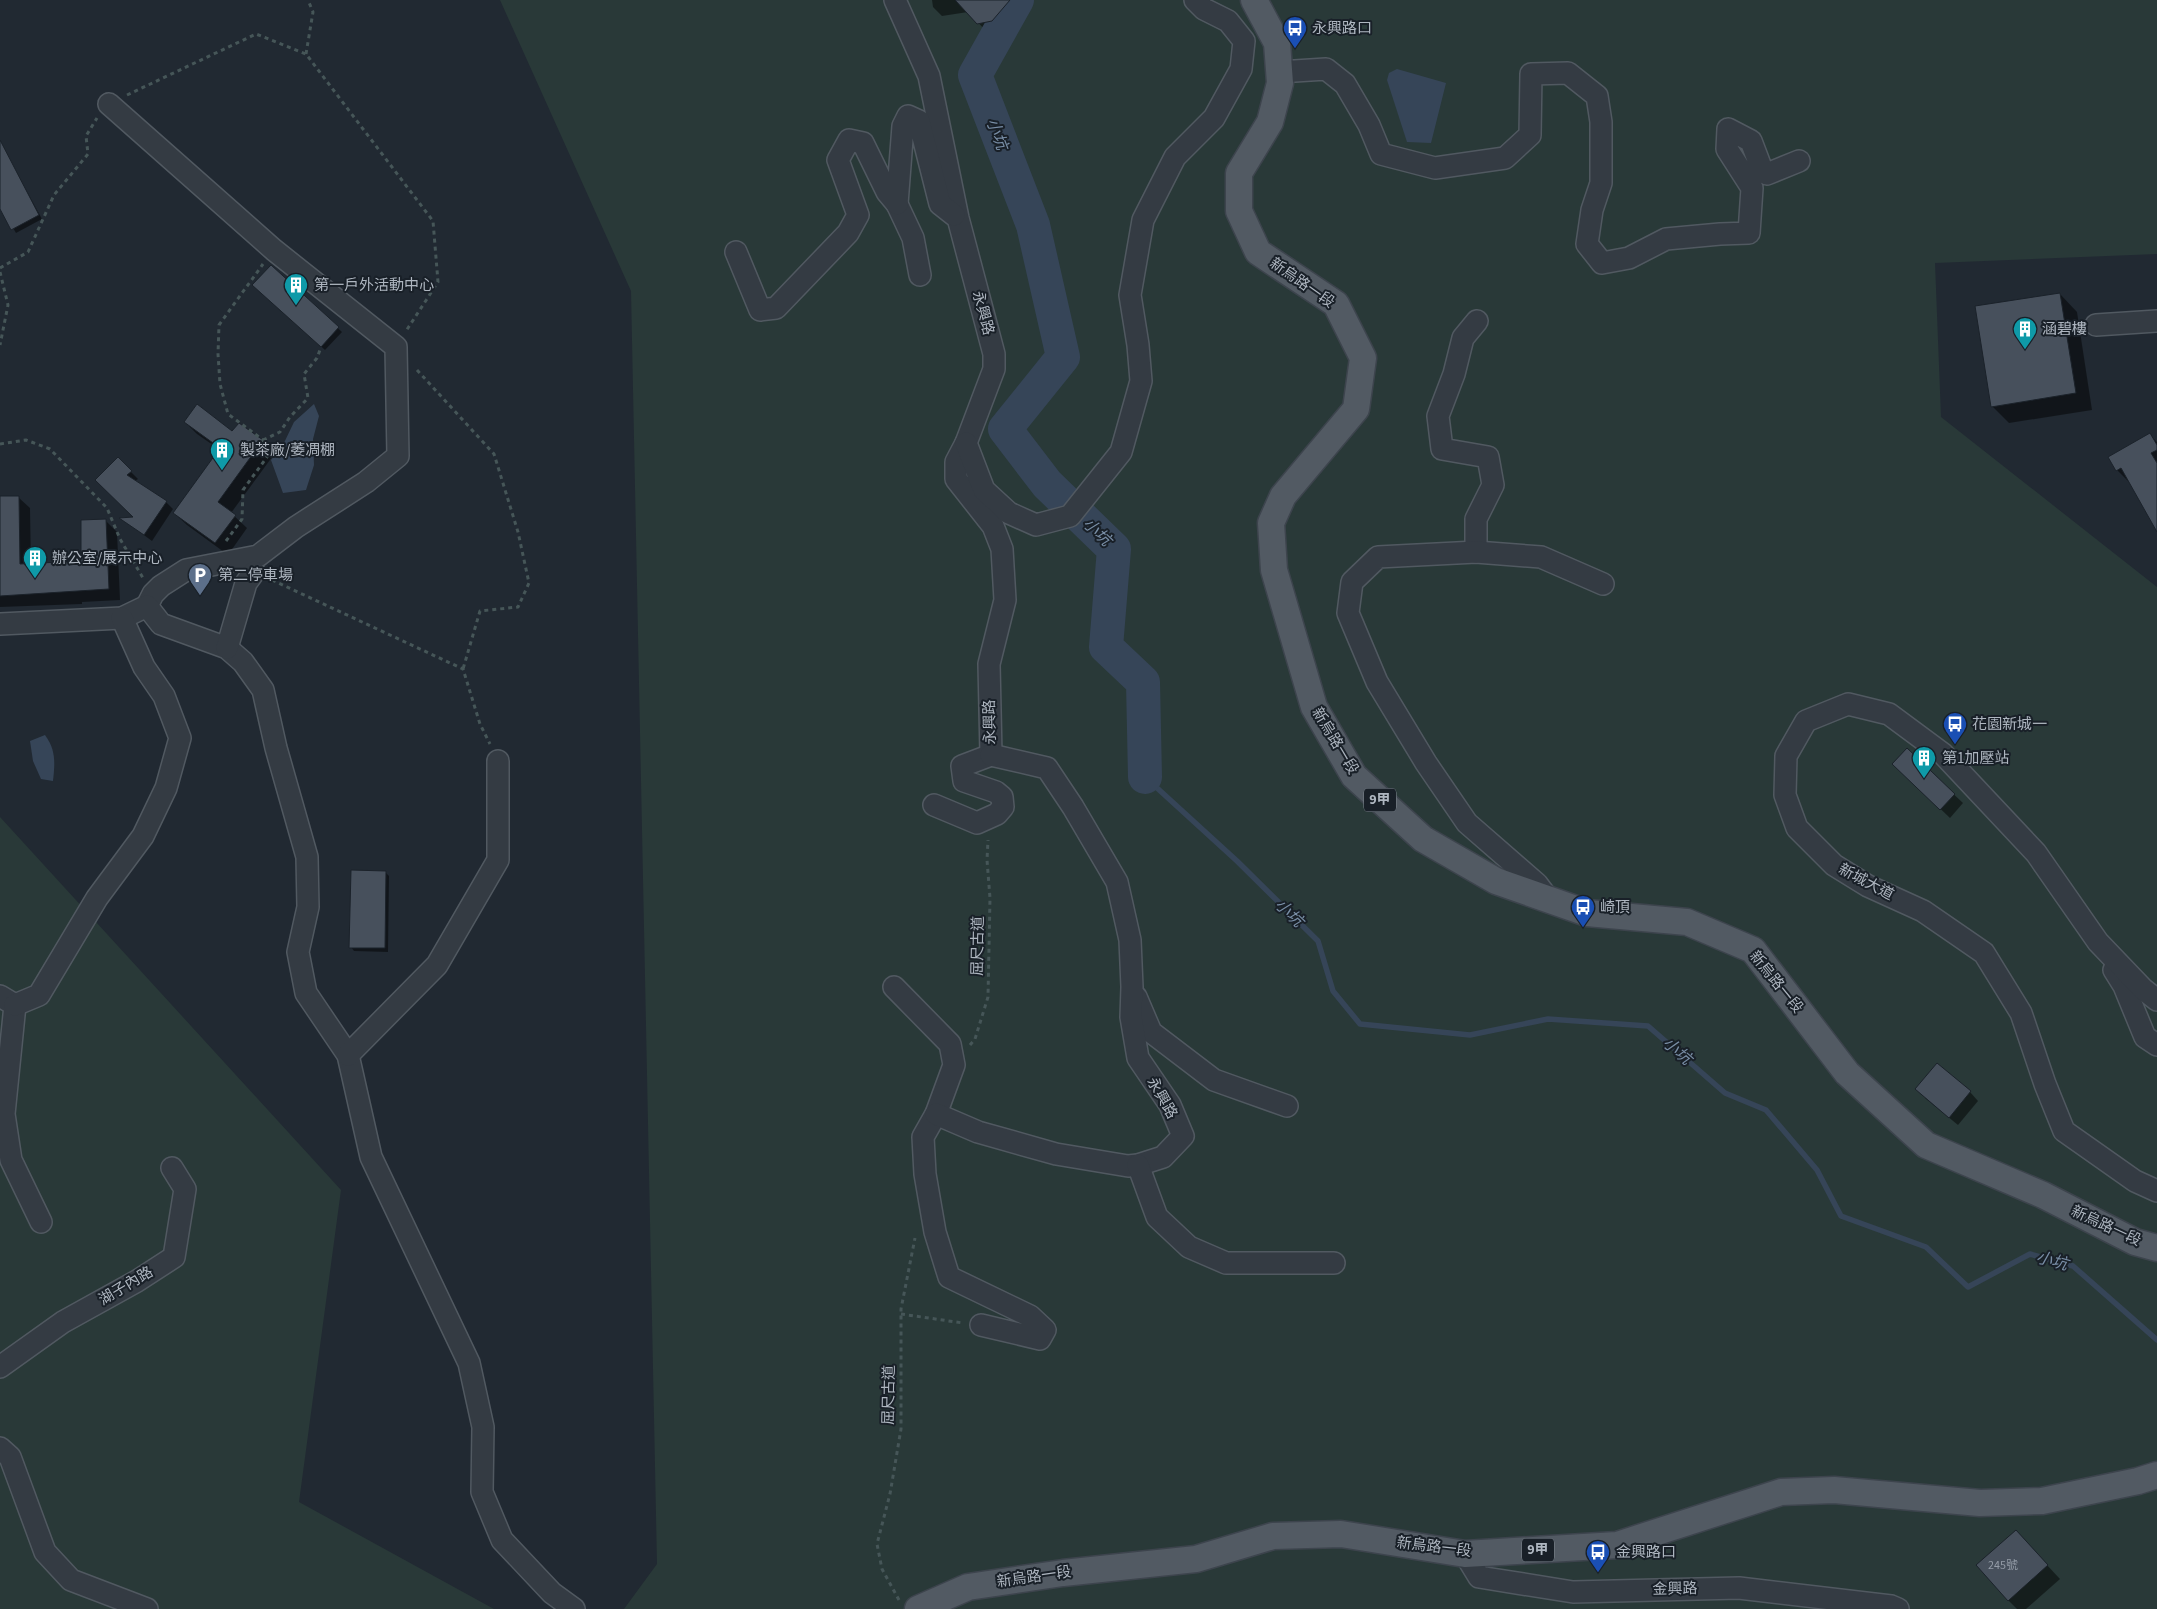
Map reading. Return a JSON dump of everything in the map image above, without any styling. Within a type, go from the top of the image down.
[{"type":"main road","name":"新烏路一段","points":[[1254,0],[1277,43],[1280,84],[1270,122],[1239,173],[1239,211],[1258,252],[1336,304],[1363,358],[1356,409],[1283,496],[1272,522],[1274,570],[1314,707],[1354,776],[1423,839],[1496,881],[1587,913],[1687,922],[1753,950],[1847,1073],[1926,1145],[2043,1195],[2135,1242],[2157,1248]]},
{"type":"main road","name":"新烏路一段","points":[[910,1606],[968,1587],[1063,1573],[1196,1559],[1273,1536],[1341,1534],[1466,1554],[1617,1545],[1781,1492],[1834,1490],[1980,1504],[2042,1501],[2138,1481],[2157,1475]]},
{"type":"street","name":"永興路","points":[[895,0],[930,76],[958,218],[994,354],[994,369],[966,443],[956,462],[956,479],[993,526],[1002,548],[1005,600],[989,664],[991,755],[1047,768],[1073,807],[1116,882],[1130,940],[1131,1017],[1138,1058],[1170,1105],[1183,1136],[1163,1157],[1138,1165],[1128,1166],[1056,1154],[978,1132],[936,1114]]},
{"type":"street","points":[[966,443],[984,490],[1009,513],[1036,525],[1070,516],[1121,452],[1141,382],[1138,345],[1130,295],[1143,220],[1175,157],[1214,118],[1240,69],[1244,41],[1228,21],[1204,9],[1195,0]]},
{"type":"street","points":[[1279,72],[1326,69],[1345,84],[1369,125],[1381,154],[1435,168],[1505,158],[1530,135],[1530,74],[1568,73],[1597,96],[1601,122],[1601,183],[1592,210],[1587,244],[1602,263],[1629,258],[1666,239],[1749,233],[1752,188],[1727,149],[1728,129],[1750,142],[1762,170],[1767,174],[1799,161]]},
{"type":"street","points":[[0,624],[122,618],[150,600],[161,586],[186,570],[258,556],[296,527],[366,482],[398,456],[396,347],[274,250],[109,104]]},
{"type":"street","points":[[896,204],[903,126],[908,116],[919,120],[940,204],[958,218]]},
{"type":"street","points":[[736,252],[760,310],[776,308],[848,233],[858,215],[838,160],[849,140],[863,143],[887,192],[896,204],[913,238],[920,275]]},
{"type":"street","points":[[1476,552],[1476,519],[1493,484],[1488,457],[1442,449],[1438,416],[1454,374],[1463,338],[1477,321]]},
{"type":"street","points":[[2096,325],[2157,321]]},
{"type":"street","points":[[1549,900],[1537,884],[1468,823],[1426,762],[1377,682],[1348,613],[1352,582],[1378,557],[1476,552],[1541,557],[1603,584]]},
{"type":"street","points":[[227,648],[246,583],[254,572]]},
{"type":"street","points":[[150,600],[161,624],[227,648],[243,662],[262,690],[276,748],[307,857],[308,908],[298,952],[306,993],[348,1055],[371,1157],[469,1363],[483,1427],[482,1492],[502,1540],[552,1593],[574,1609]]},
{"type":"street","points":[[40,1222],[11,1160],[4,1114],[8,1001],[39,995],[97,898],[143,836],[166,788],[180,738],[164,696],[144,668],[122,618]]},
{"type":"street","name":"新城大道","points":[[2157,1000],[2143,989],[2098,942],[2036,853],[1943,754],[1889,714],[1848,704],[1806,721],[1786,756],[1785,795],[1797,828],[1834,865],[1868,886],[1923,911],[1984,953],[2021,1013],[2044,1084],[2064,1131],[2135,1181],[2157,1191]]},
{"type":"street","points":[[934,805],[977,823],[989,818],[1004,807],[1002,797],[996,792],[964,781],[962,766],[991,755]]},
{"type":"street","points":[[348,1055],[437,964],[498,860],[498,761]]},
{"type":"street","points":[[2098,942],[2124,986],[2145,1037],[2157,1045]]},
{"type":"street","points":[[894,987],[950,1044],[954,1065],[936,1114],[923,1137],[925,1174],[935,1232],[949,1277],[1030,1316],[1045,1330],[1040,1339],[981,1325]]},
{"type":"street","points":[[1132,987],[1151,1032],[1214,1080],[1287,1106]]},
{"type":"street","points":[[1138,1165],[1157,1217],[1188,1247],[1226,1263],[1334,1263]]},
{"type":"street","name":"湖子內路","points":[[0,1367],[63,1322],[137,1281],[174,1257],[185,1189],[172,1168]]},
{"type":"street","points":[[0,1448],[10,1457],[45,1552],[72,1580],[147,1609]]},
{"type":"street","name":"金興路","points":[[1466,1554],[1479,1577],[1573,1592],[1739,1588],[1891,1606],[1898,1609]]},
{"type":"path","points":[[306,54],[313,12],[308,0]]},
{"type":"path","points":[[0,344],[8,305],[0,270],[28,252],[54,195],[88,154],[86,136],[109,104],[256,34],[306,54],[432,221],[438,282],[396,347],[494,454],[518,532],[528,583],[518,607],[480,611],[463,669],[480,724],[498,761]]},
{"type":"path","points":[[207,566],[242,519],[243,490],[267,457],[263,440],[228,414],[220,384],[219,325],[274,250]]},
{"type":"path","points":[[263,440],[280,432],[290,417],[308,398],[304,374],[317,358],[321,347]]},
{"type":"path","points":[[0,444],[26,440],[50,449],[107,508],[150,600]]},
{"type":"path","points":[[254,572],[463,669]]},
{"type":"path","name":"屈尺古道","points":[[954,1065],[975,1039],[988,998],[990,898],[987,860],[989,818]]},
{"type":"path","name":"屈尺古道","points":[[910,1606],[882,1569],[878,1544],[890,1494],[901,1429],[901,1314],[916,1232]]},
{"type":"path","points":[[901,1314],[981,1325]]},
{"type":"shaded area","points":[[500,0],[2157,0],[2157,254],[1935,263],[1941,417],[2157,587],[2157,1609],[624,1609],[657,1564],[631,291]]},
{"type":"shaded area","points":[[0,817],[341,1190],[299,1502],[494,1609],[0,1609]]},
{"type":"water","points":[[1397,69],[1446,83],[1431,143],[1407,142],[1387,80],[1389,73]]},
{"type":"water","points":[[314,404],[319,416],[313,439],[314,465],[306,490],[283,493],[271,460],[283,445],[294,422]]},
{"type":"water","points":[[45,735],[54,757],[53,781],[41,779],[33,761],[30,741]]},
{"type":"building","points":[[955,0],[1010,0],[992,21],[977,24]]},
{"type":"building","points":[[0,140],[39,215],[11,230],[0,209]]},
{"type":"building","name":"第一戶外活動中心","points":[[271,265],[339,327],[321,347],[252,285]]},
{"type":"building","name":"涵碧樓","points":[[2060,293],[2076,393],[1991,407],[1975,306]]},
{"type":"building","name":"製茶廠/萎凋棚","points":[[197,404],[232,431],[239,423],[263,440],[218,502],[236,515],[215,543],[173,513],[220,448],[184,422]]},
{"type":"building","points":[[2150,433],[2157,445],[2157,450],[2151,453],[2157,463],[2157,532],[2121,468],[2116,471],[2108,457]]},
{"type":"building","points":[[118,457],[132,471],[127,475],[167,501],[144,535],[119,518],[133,517],[95,480]]},
{"type":"building","points":[[0,496],[19,496],[20,564],[81,561],[81,520],[106,519],[109,589],[0,596]]},
{"type":"building","name":"第1加壓站","points":[[1907,748],[1955,794],[1940,810],[1892,764]]},
{"type":"building","points":[[351,870],[386,871],[385,948],[349,948]]},
{"type":"building","points":[[1937,1063],[1971,1091],[1949,1118],[1915,1089]]},
{"type":"building","points":[[2016,1530],[2048,1565],[2008,1601],[1976,1565]]},
{"type":"waterway","name":"小坑","points":[[1017,0],[975,75],[1033,225],[1063,357],[1005,429],[1047,484],[1114,549],[1106,647],[1143,682],[1145,777]]},
{"type":"waterway","name":"小坑","points":[[1145,777],[1237,861],[1318,941],[1333,991],[1360,1024],[1470,1035],[1548,1019],[1648,1026],[1725,1093],[1766,1110],[1817,1170],[1841,1216],[1926,1247],[1968,1287],[2030,1254],[2073,1266],[2157,1340]]},
{"type":"place","name":"永興路口","points":[[1295,49]]},
{"type":"place","name":"第一戶外活動中心","points":[[296,306]]},
{"type":"place","name":"涵碧樓","points":[[2025,350]]},
{"type":"place","name":"製茶廠/萎凋棚","points":[[222,471]]},
{"type":"place","name":"辦公室/展示中心","points":[[35,579]]},
{"type":"place","name":"第二停車場","points":[[200,596]]},
{"type":"place","name":"花園新城一","points":[[1955,745]]},
{"type":"place","name":"第1加壓站","points":[[1924,779]]},
{"type":"place","name":"崎頂","points":[[1583,928]]},
{"type":"place","name":"金興路口","points":[[1598,1573]]}]
